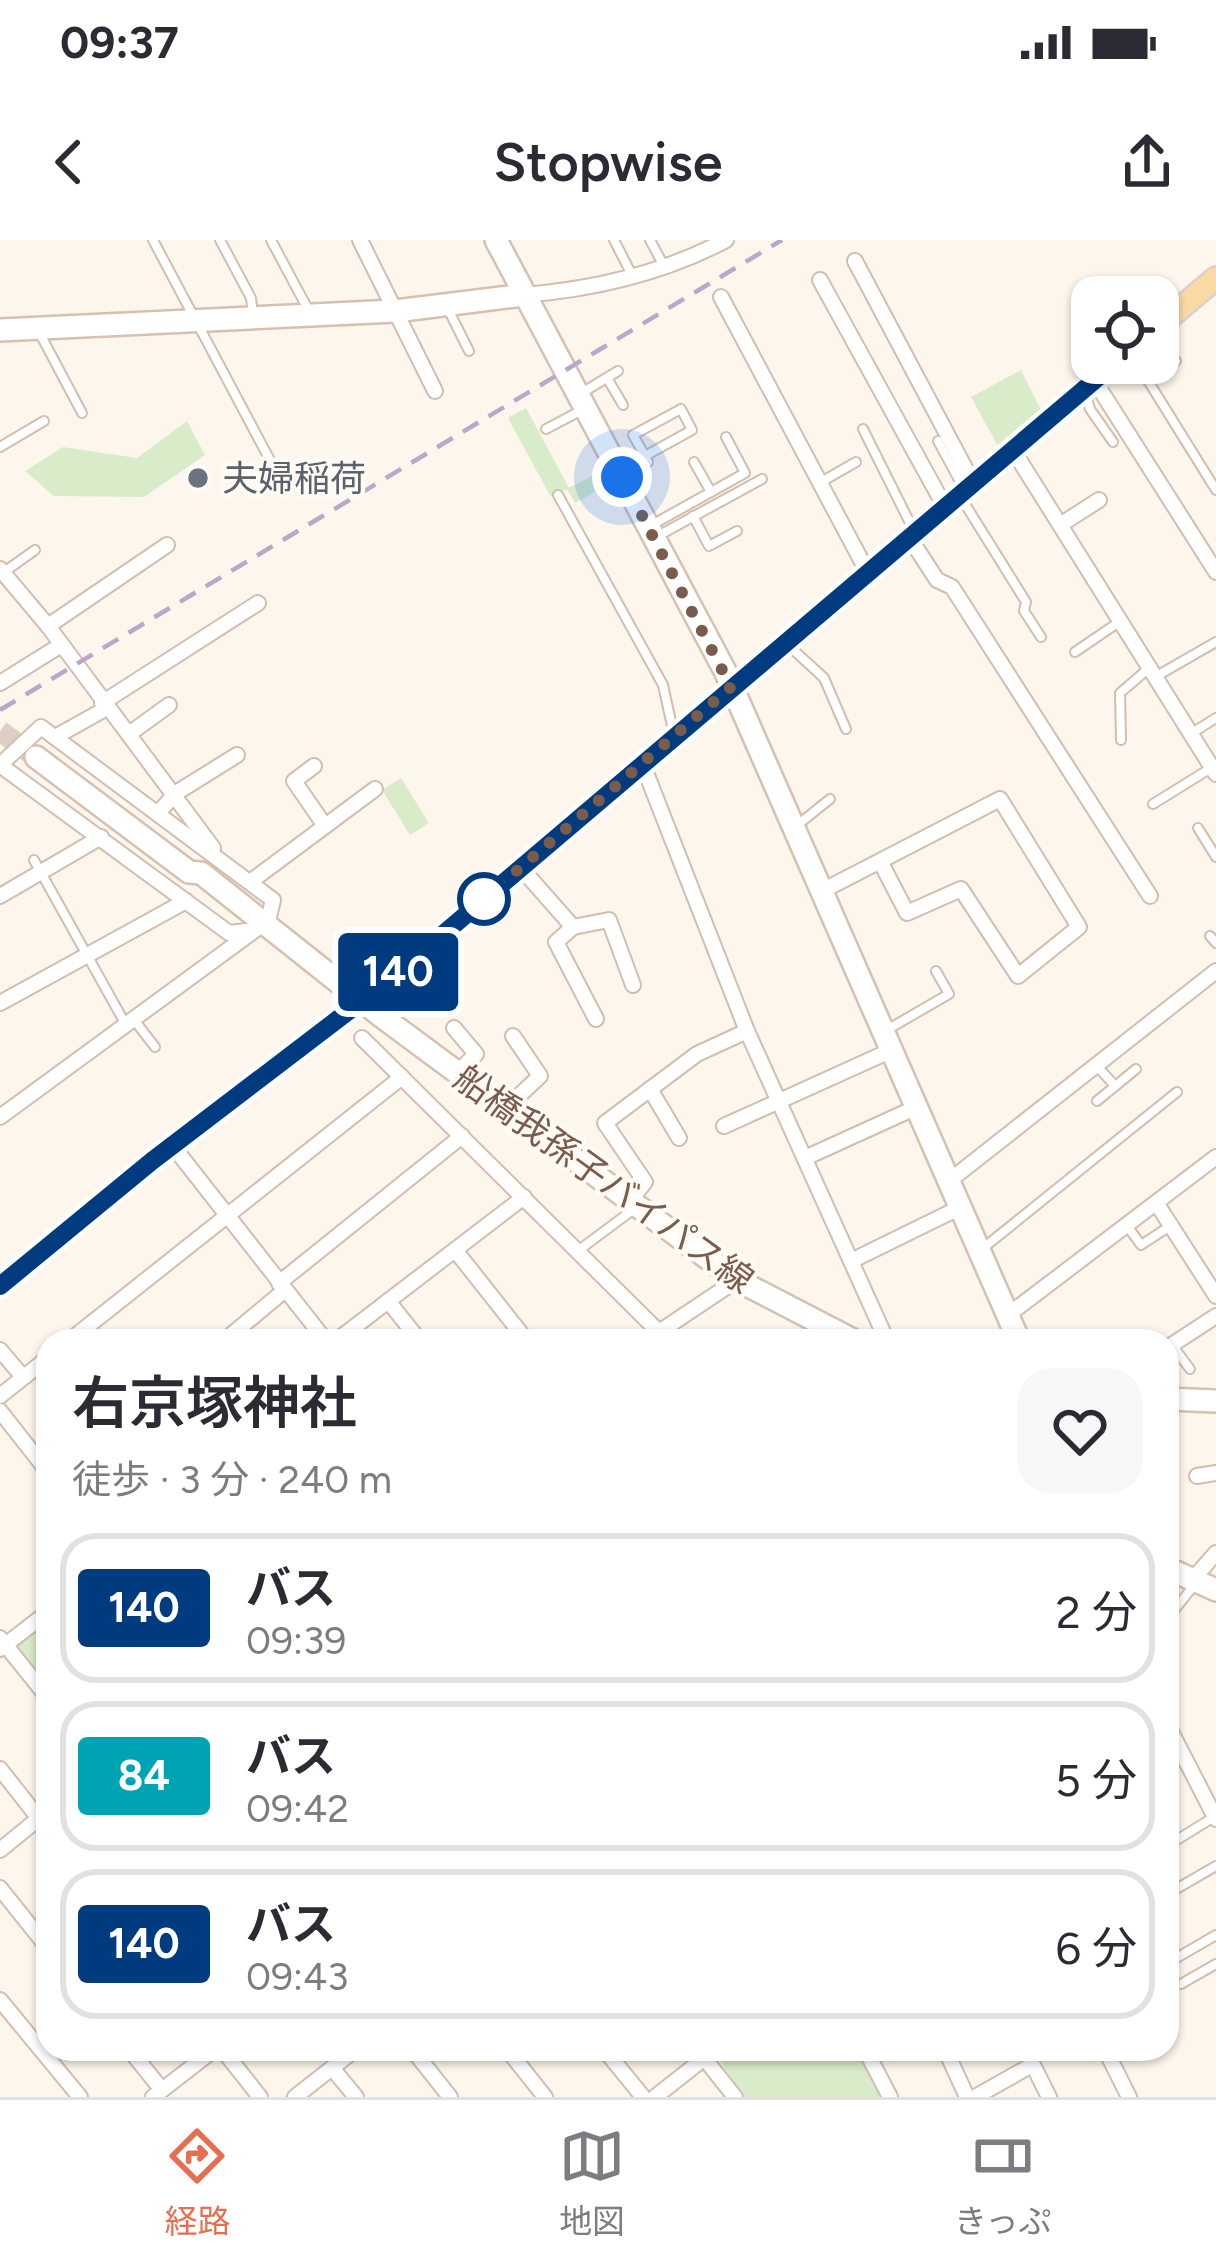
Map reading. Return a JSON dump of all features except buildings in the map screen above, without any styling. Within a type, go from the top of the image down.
[{"type":"main road","points":[[1179,309],[1216,278]]},
{"type":"main road","points":[[0,1286],[172,1145],[362,1001],[1089,385]]},
{"type":"street","points":[[360,240],[435,391]]},
{"type":"street","points":[[496,240],[731,687],[1014,1329]]},
{"type":"street","points":[[0,330],[446,306],[632,276],[664,268],[726,240]]},
{"type":"street","points":[[855,261],[960,494]]},
{"type":"street","points":[[820,280],[960,494]]},
{"type":"street","points":[[721,297],[868,573]]},
{"type":"street","points":[[1089,385],[1216,572]]},
{"type":"street","points":[[1013,450],[1214,771]]},
{"type":"street","points":[[1060,525],[1099,500]]},
{"type":"street","points":[[912,535],[937,580],[952,587],[1150,896]]},
{"type":"street","points":[[48,626],[167,545]]},
{"type":"street","points":[[2,571],[176,793],[219,857]]},
{"type":"street","points":[[55,737],[258,603]]},
{"type":"street","points":[[0,683],[61,645]]},
{"type":"street","points":[[129,734],[169,706]]},
{"type":"street","points":[[0,1118],[261,927],[273,900],[41,727],[0,765],[230,933],[261,927]]},
{"type":"street","points":[[158,813],[176,793],[237,755]]},
{"type":"street","name":"船橋我孫子バイパス線","points":[[36,757],[189,872],[200,874],[261,927],[737,1280],[832,1329]]},
{"type":"street","points":[[643,765],[747,1031],[882,1329]]},
{"type":"street","points":[[314,766],[294,781],[325,826]]},
{"type":"street","points":[[250,882],[375,789]]},
{"type":"street","points":[[822,891],[880,861],[1000,799],[1079,927],[1018,976],[961,889],[907,914],[880,861]]},
{"type":"street","points":[[0,896],[38,866],[101,837]]},
{"type":"street","points":[[520,868],[572,927]]},
{"type":"street","points":[[0,1004],[186,901]]},
{"type":"street","points":[[596,1019],[556,942],[572,927],[609,920],[633,985]]},
{"type":"street","points":[[949,1181],[1216,971]]},
{"type":"street","points":[[454,1028],[476,1054],[458,1072]]},
{"type":"street","points":[[634,1204],[645,1182],[604,1123],[697,1054],[747,1031]]},
{"type":"street","points":[[506,1108],[540,1076],[513,1036]]},
{"type":"street","points":[[362,1038],[656,1329]]},
{"type":"street","points":[[724,1126],[781,1102],[888,1041]]},
{"type":"street","points":[[84,1329],[402,1077]]},
{"type":"street","points":[[650,1089],[680,1138]]},
{"type":"street","points":[[807,1157],[916,1107]]},
{"type":"street","points":[[237,1329],[282,1286],[463,1136]]},
{"type":"street","points":[[172,1145],[316,1329]]},
{"type":"street","points":[[1009,1315],[1216,1158]]},
{"type":"street","points":[[352,1329],[524,1197]]},
{"type":"street","points":[[1157,1204],[1216,1296]]},
{"type":"street","points":[[851,1261],[961,1207]]},
{"type":"street","points":[[455,1250],[517,1329]]},
{"type":"street","points":[[672,1329],[737,1280]]},
{"type":"street","points":[[388,1301],[410,1329]]},
{"type":"street","points":[[1179,1340],[1216,1316]]},
{"type":"street","points":[[0,1350],[23,1377]]},
{"type":"street","points":[[0,1396],[36,1367]]},
{"type":"street","points":[[1179,1399],[1216,1401]]},
{"type":"street","points":[[0,1412],[36,1457]]},
{"type":"street","points":[[1197,1476],[1216,1472]]},
{"type":"street","points":[[1202,1583],[1216,1552]]},
{"type":"street","points":[[36,1620],[2,1644],[36,1684]]},
{"type":"street","points":[[1179,1764],[1215,1818]]},
{"type":"street","points":[[0,1769],[36,1810]]},
{"type":"street","points":[[0,1850],[36,1826]]},
{"type":"street","points":[[0,1888],[36,1933]]},
{"type":"street","points":[[0,2000],[36,2044]]},
{"type":"street","points":[[50,2061],[80,2097]]},
{"type":"street","points":[[137,2061],[158,2093],[202,2061]]},
{"type":"street","points":[[228,2061],[260,2097]]},
{"type":"street","points":[[296,2097],[341,2061]]},
{"type":"street","points":[[422,2061],[450,2097]]},
{"type":"street","points":[[516,2061],[545,2097]]},
{"type":"street","points":[[614,2061],[643,2097]]},
{"type":"street","points":[[655,2097],[696,2061]]},
{"type":"street","points":[[712,2061],[735,2097]]},
{"type":"street","points":[[871,2061],[890,2097]]},
{"type":"street","points":[[952,2061],[971,2097],[1032,2065]]},
{"type":"street","points":[[1030,2061],[1049,2097]]},
{"type":"street","points":[[1112,2061],[1129,2097]]},
{"type":"street","points":[[332,2068],[356,2097]]},
{"type":"lane","points":[[153,240],[272,464]]},
{"type":"lane","points":[[220,240],[251,298],[254,318]]},
{"type":"lane","points":[[271,240],[311,316]]},
{"type":"lane","points":[[614,240],[632,276]]},
{"type":"lane","points":[[650,240],[664,268]]},
{"type":"lane","points":[[446,306],[469,351]]},
{"type":"lane","points":[[38,328],[82,412]]},
{"type":"lane","points":[[545,429],[619,371]]},
{"type":"lane","points":[[607,378],[622,405]]},
{"type":"lane","points":[[1150,384],[1216,490]]},
{"type":"lane","points":[[1089,385],[1090,409],[1113,442]]},
{"type":"lane","points":[[622,477],[648,462],[633,435],[681,409],[692,430],[645,456]]},
{"type":"lane","points":[[0,447],[44,421]]},
{"type":"lane","points":[[862,429],[912,535]]},
{"type":"lane","points":[[651,532],[745,473],[725,437]]},
{"type":"lane","points":[[938,441],[960,494],[1026,602],[1024,611],[1041,637]]},
{"type":"lane","points":[[694,462],[711,492]]},
{"type":"lane","points":[[820,483],[856,462]]},
{"type":"lane","points":[[651,532],[694,516],[762,479]]},
{"type":"lane","points":[[558,495],[663,685],[675,737]]},
{"type":"lane","points":[[694,516],[710,546],[736,531]]},
{"type":"lane","points":[[2,571],[35,550]]},
{"type":"lane","points":[[1075,652],[1120,621]]},
{"type":"lane","points":[[1121,740],[1120,693],[1216,642]]},
{"type":"lane","points":[[786,643],[824,678],[846,729]]},
{"type":"lane","points":[[1190,733],[1216,718]]},
{"type":"lane","points":[[1153,804],[1214,771]]},
{"type":"lane","points":[[793,828],[830,799]]},
{"type":"lane","points":[[1198,828],[1216,857]]},
{"type":"lane","points":[[38,866],[131,1024],[155,1047]]},
{"type":"lane","points":[[888,1041],[949,994],[936,971]]},
{"type":"lane","points":[[1098,1067],[1115,1086]]},
{"type":"lane","points":[[1097,1101],[1136,1069]]},
{"type":"lane","points":[[980,1250],[1177,1092]]},
{"type":"lane","points":[[578,1251],[634,1204]]},
{"type":"lane","points":[[1128,1226],[1142,1245],[1164,1230]]},
{"type":"lane","points":[[1179,1357],[1190,1369]]},
{"type":"lane","points":[[1179,1607],[1202,1583]]},
{"type":"lane","points":[[1179,1839],[1215,1818]]},
{"type":"lane","points":[[1179,1887],[1216,1866]]},
{"type":"lane","points":[[1179,1957],[1216,1935]]},
{"type":"lane","points":[[1181,1984],[1216,1964]]},
{"type":"green space","points":[[1021,370],[1041,410],[998,446],[971,397]]},
{"type":"green space","points":[[526,408],[569,488],[609,467],[617,480],[575,503],[567,489],[551,497],[508,418]]},
{"type":"green space","points":[[187,421],[205,455],[144,497],[54,496],[25,471],[63,447],[137,458]]},
{"type":"green space","points":[[401,778],[429,823],[410,835],[382,790]]},
{"type":"green space","points":[[36,1630],[36,1675],[18,1652],[20,1643]]},
{"type":"green space","points":[[720,2061],[867,2061],[886,2097],[744,2097]]},
{"type":"tunnel","points":[[0,731],[36,757]]},
{"type":"railway","points":[[0,710],[782,240]]},
{"type":"bus line","name":"140","points":[[0,1286],[152,1161],[388,981],[1090,384]]},
{"type":"place","name":"夫婦稲荷","points":[[198,478]]},
{"type":"route","points":[[484,899],[731,687],[622,477]]}]
